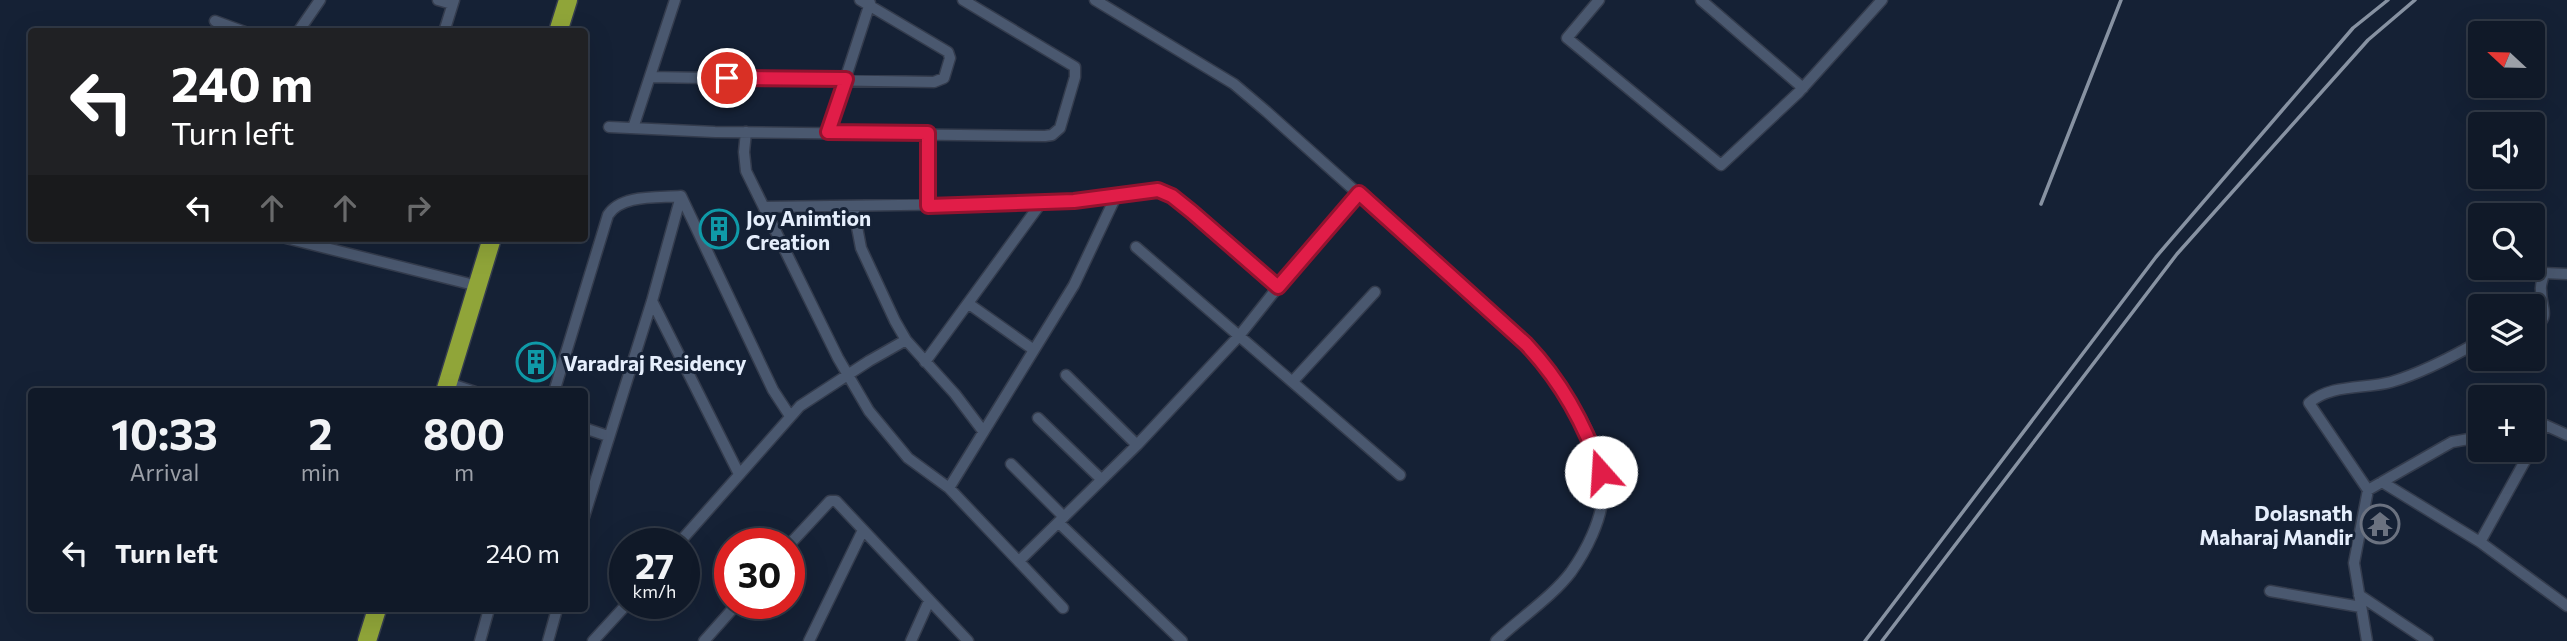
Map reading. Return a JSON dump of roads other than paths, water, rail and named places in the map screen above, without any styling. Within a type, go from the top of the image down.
[{"type":"highway","points":[[559,28],[568,0]]},
{"type":"highway","points":[[446,388],[491,242]]},
{"type":"highway","points":[[367,641],[376,612]]},
{"type":"street","points":[[301,28],[320,0]]},
{"type":"street","points":[[438,0],[453,2],[445,28]]},
{"type":"street","points":[[632,128],[675,0]]},
{"type":"street","points":[[650,77],[941,81],[950,58],[948,52],[870,3],[860,0]]},
{"type":"street","points":[[609,127],[746,132],[1052,135],[1060,128],[1075,77],[1076,71],[1072,64],[963,0]]},
{"type":"street","points":[[1095,0],[1234,84],[1526,344],[1549,368],[1569,399],[1590,440],[1601,472],[1603,495],[1599,513],[1581,556],[1569,574],[1496,641]]},
{"type":"street","points":[[1599,0],[1567,37],[1721,165],[1803,88],[1882,0]]},
{"type":"street","points":[[1701,0],[1803,88]]},
{"type":"street","points":[[828,132],[870,3]]},
{"type":"street","points":[[215,21],[234,28]]},
{"type":"street","points":[[746,132],[746,171],[847,375],[869,411],[908,458],[949,488],[1063,608]]},
{"type":"street","points":[[928,133],[928,206]]},
{"type":"street","points":[[764,206],[1041,203],[1158,190],[1172,196],[1278,287]]},
{"type":"street","points":[[1019,561],[1137,445],[1239,336],[1359,193]]},
{"type":"street","points":[[949,488],[1074,285],[1117,194]]},
{"type":"street","points":[[588,504],[652,301],[681,196]]},
{"type":"street","points":[[555,388],[608,215],[613,207],[623,201],[681,196]]},
{"type":"street","points":[[681,196],[773,390],[790,416]]},
{"type":"street","points":[[925,362],[1041,203]]},
{"type":"street","points":[[853,206],[861,248],[906,340],[984,431]]},
{"type":"street","points":[[302,242],[478,286]]},
{"type":"street","points":[[1136,247],[1400,475]]},
{"type":"street","points":[[2541,294],[2544,274],[2567,274]]},
{"type":"street","points":[[1293,381],[1375,292]]},
{"type":"street","points":[[652,301],[739,474]]},
{"type":"street","points":[[969,304],[1034,350]]},
{"type":"street","points":[[692,528],[790,416],[847,375],[906,340]]},
{"type":"street","points":[[2367,641],[2354,563],[2368,490],[2309,403],[2320,394],[2387,383],[2408,376],[2468,347]]},
{"type":"street","points":[[1066,375],[1137,445]]},
{"type":"street","points":[[1038,418],[1101,480]]},
{"type":"street","points":[[2545,425],[2567,435]]},
{"type":"street","points":[[588,429],[608,436]]},
{"type":"street","points":[[2368,490],[2452,442],[2468,439]]},
{"type":"street","points":[[2480,542],[2525,462]]},
{"type":"street","points":[[1011,464],[1062,520],[1182,641]]},
{"type":"street","points":[[2382,482],[2480,542],[2567,606]]},
{"type":"street","points":[[805,528],[830,502],[836,501],[968,641]]},
{"type":"street","points":[[809,641],[863,530]]},
{"type":"street","points":[[2270,591],[2361,607]]},
{"type":"street","points":[[2359,595],[2428,641]]},
{"type":"street","points":[[911,641],[929,601]]},
{"type":"street","points":[[480,641],[488,612]]},
{"type":"street","points":[[548,641],[556,612]]},
{"type":"street","points":[[593,641],[613,619]]},
{"type":"street","points":[[704,641],[724,619]]},
{"type":"railway","points":[[2041,204],[2121,0]]},
{"type":"railway","points":[[1865,641],[2156,257],[2353,28],[2388,0]]},
{"type":"railway","points":[[1882,641],[2177,254],[2368,40],[2415,0]]},
{"type":"place","name":"Joy Animtion Creation","points":[[719,229]]},
{"type":"place","name":"Varadraj Residency","points":[[536,362]]},
{"type":"place","name":"Dolasnath Maharaj Mandir","points":[[2380,524]]}]
